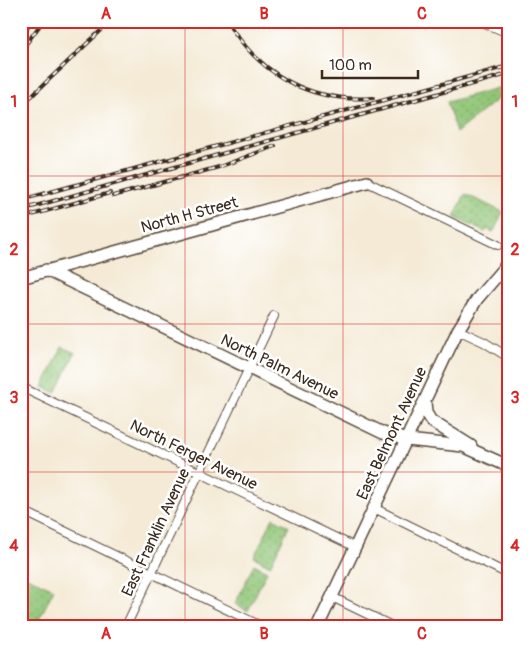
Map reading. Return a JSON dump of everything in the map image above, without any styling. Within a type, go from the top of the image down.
[{"type":"main road","name":"North H Street","points":[[21,278],[367,182]]},
{"type":"main road","name":"East Belmont Avenue","points":[[318,626],[458,330],[477,299],[508,263]]},
{"type":"main road","name":"North Palm Avenue","points":[[46,270],[374,429],[407,440],[458,445],[477,451],[508,466]]},
{"type":"main road","points":[[425,402],[427,416],[432,422],[457,436],[477,451]]},
{"type":"street","points":[[480,21],[508,33]]},
{"type":"street","points":[[367,182],[498,246]]},
{"type":"street","name":"East Franklin Avenue","points":[[126,626],[274,316]]},
{"type":"street","points":[[458,330],[484,342],[508,357]]},
{"type":"street","name":"North Ferger Avenue","points":[[21,387],[355,547]]},
{"type":"street","points":[[374,508],[508,574]]},
{"type":"street","points":[[21,510],[261,626]]},
{"type":"street","points":[[332,597],[392,626]]},
{"type":"green space","points":[[508,85],[508,90],[456,133],[447,102]]},
{"type":"green space","points":[[465,194],[503,212],[493,232],[487,229],[485,232],[454,217]]},
{"type":"green space","points":[[62,347],[75,353],[56,393],[43,387]]},
{"type":"green space","points":[[273,518],[289,526],[270,566],[254,557]]},
{"type":"green space","points":[[254,564],[267,571],[248,611],[235,604]]},
{"type":"green space","points":[[21,574],[54,589],[36,626],[28,626],[21,608]]},
{"type":"railway","points":[[21,38],[31,21]]},
{"type":"railway","points":[[21,54],[43,21]]},
{"type":"railway","points":[[21,106],[111,21]]},
{"type":"railway","points":[[227,21],[255,57],[289,82],[328,96],[373,98]]},
{"type":"railway","points":[[21,200],[508,66]]},
{"type":"railway","points":[[21,210],[508,74]]},
{"type":"railway","points":[[113,196],[219,167],[275,146]]},
{"type":"railway","points":[[21,218],[110,193]]}]
